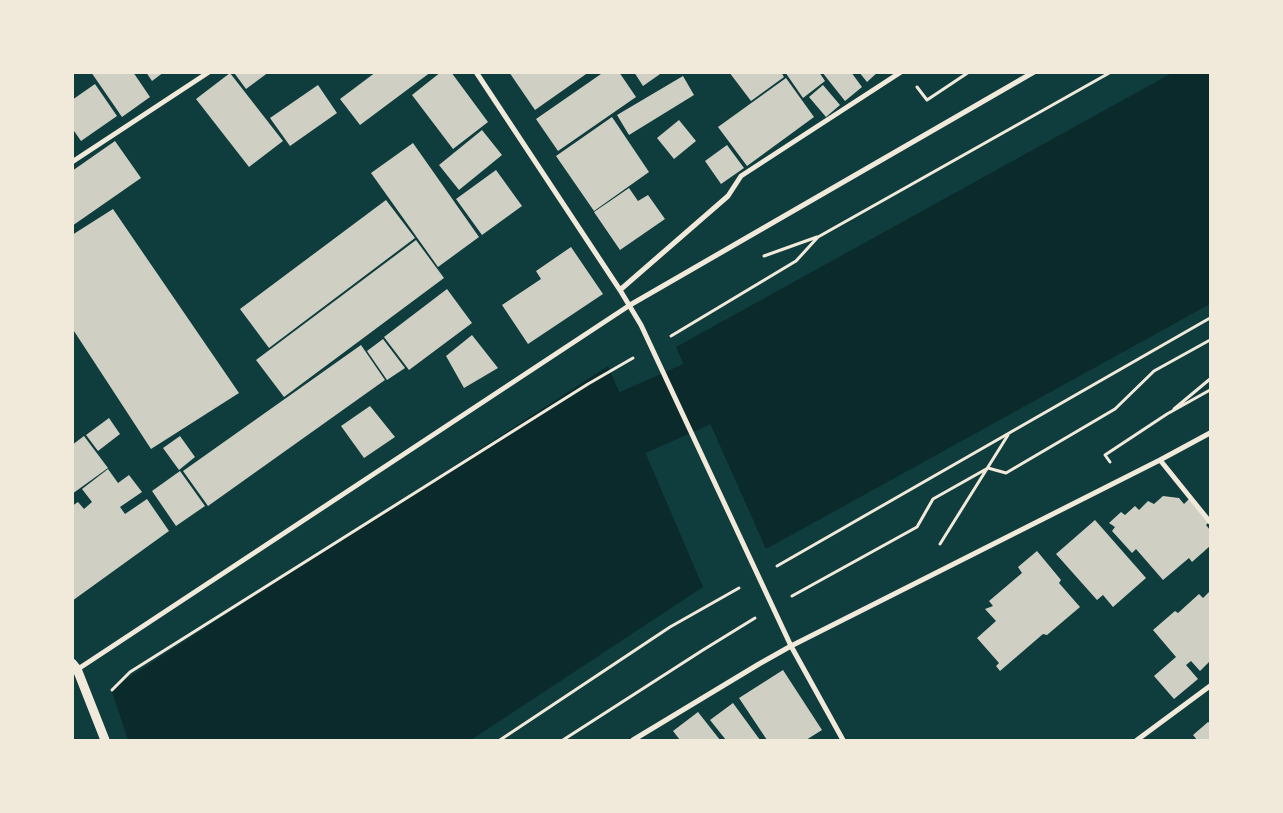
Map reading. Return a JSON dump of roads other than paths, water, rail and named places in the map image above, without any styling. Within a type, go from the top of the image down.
[{"type":"street","points":[[72,162],[209,72]]},
{"type":"street","points":[[476,72],[630,305],[791,646],[844,740]]},
{"type":"street","points":[[620,290],[728,196],[741,176],[901,72]]},
{"type":"street","points":[[105,740],[74,668],[630,305],[1034,72]]},
{"type":"street","points":[[633,740],[791,646],[1210,434]]},
{"type":"street","points":[[1160,460],[1210,522]]},
{"type":"street","points":[[1137,740],[1210,686]]},
{"type":"water","points":[[1172,73],[1210,73],[1210,304],[766,549],[676,347]]},
{"type":"water","points":[[608,366],[703,587],[471,740],[128,740],[111,689]]},
{"type":"waterway","points":[[548,460],[695,395],[779,352]]}]
